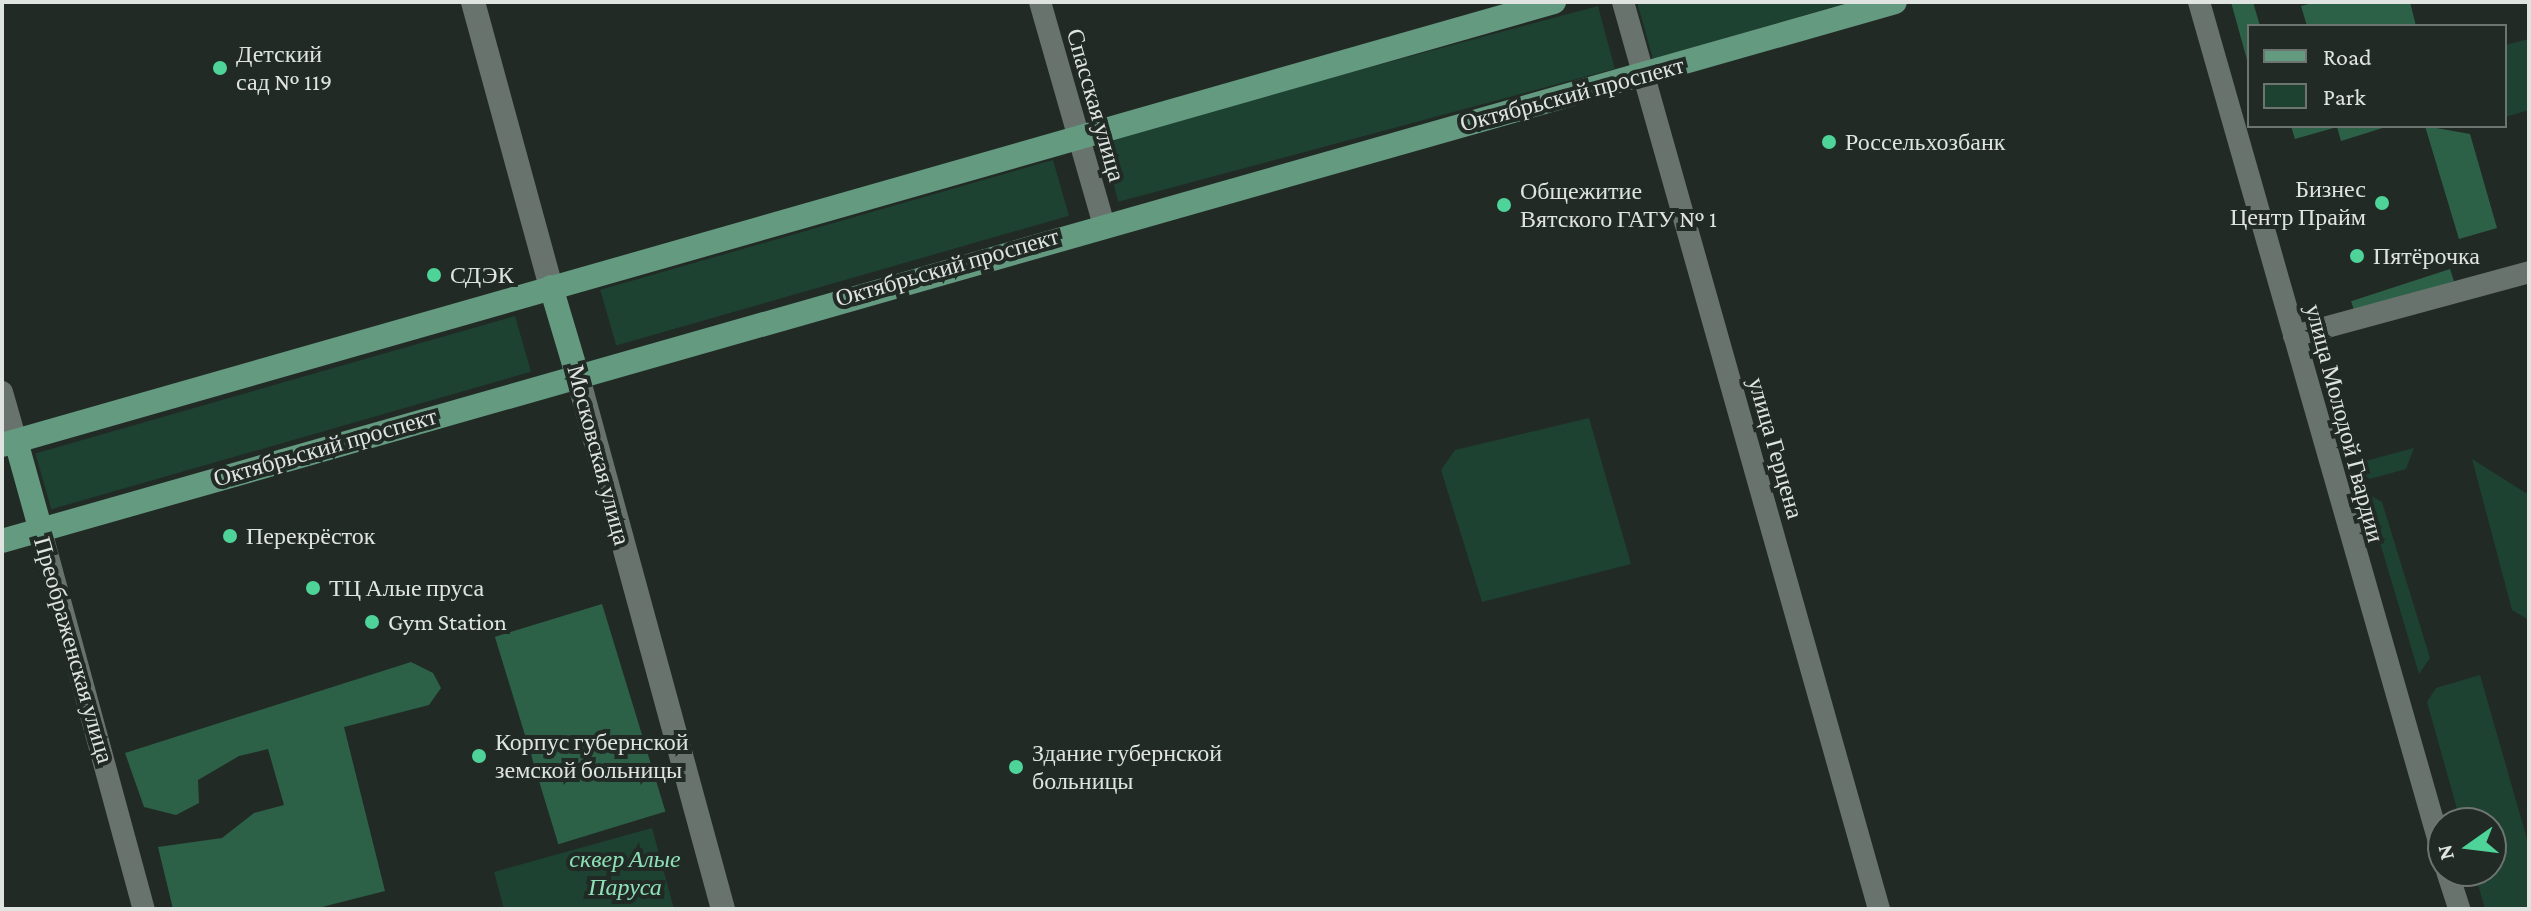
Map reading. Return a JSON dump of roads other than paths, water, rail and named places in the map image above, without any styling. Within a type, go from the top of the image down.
[{"type":"main road","name":"Московская улица","points":[[473,2],[723,909]]},
{"type":"main road","points":[[9,443],[1554,2]]},
{"type":"main road","name":"Октябрьский проспект","points":[[2,541],[1103,222],[1644,75],[1895,2]]},
{"type":"main road","name":"Преображенская улица","points":[[9,443],[41,531]]},
{"type":"street","name":"Спасская улица","points":[[1040,2],[1103,222]]},
{"type":"street","name":"улица Герцена","points":[[1623,2],[1879,909]]},
{"type":"street","name":"улица Молодой Гвардии","points":[[2199,2],[2429,807]]},
{"type":"street","points":[[2294,336],[2529,272]]},
{"type":"street","name":"Преображенская улица","points":[[2,392],[9,443]]},
{"type":"street","name":"Преображенская улица","points":[[41,531],[144,909]]},
{"type":"street","points":[[2452,887],[2459,909]]},
{"type":"place","name":"Детский сад № 119","points":[[220,68]]},
{"type":"place","name":"Россельхозбанк","points":[[1829,142]]},
{"type":"place","name":"Бизнес Центр Прайм","points":[[2382,203]]},
{"type":"place","name":"Общежитие Вятского ГАТУ № 1","points":[[1504,205]]},
{"type":"place","name":"Пятёрочка","points":[[2357,256]]},
{"type":"place","name":"СДЭК","points":[[434,275]]},
{"type":"place","name":"Перекрёсток","points":[[230,536]]},
{"type":"place","name":"ТЦ Алые пруса","points":[[313,588]]},
{"type":"place","name":"Gym Station","points":[[372,622]]},
{"type":"place","name":"Корпус губернской земской больницы","points":[[479,756]]},
{"type":"place","name":"Здание губернской больницы","points":[[1016,767]]},
{"type":"park label","name":"сквер Алые Паруса","points":[[625,873]]}]
